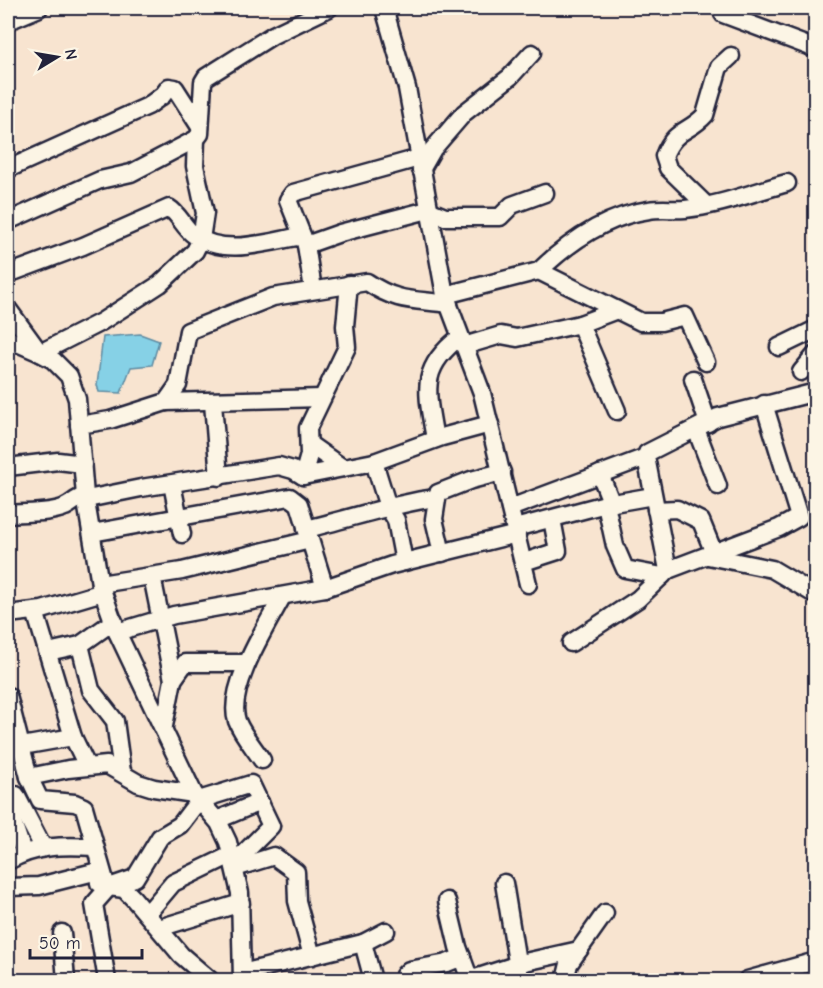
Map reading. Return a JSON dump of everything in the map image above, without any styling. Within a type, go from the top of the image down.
[{"type":"street","points":[[8,21],[39,8]]},
{"type":"street","points":[[40,352],[100,322],[160,284],[195,251],[201,239],[205,213],[195,166],[203,82],[206,77],[273,34],[329,8]]},
{"type":"street","points":[[384,8],[406,88],[447,299],[490,424],[528,584]]},
{"type":"street","points":[[723,14],[816,49]]},
{"type":"street","points":[[313,289],[304,240],[288,200],[293,193],[420,164],[464,112],[510,77],[532,53]]},
{"type":"street","points":[[706,205],[668,168],[664,156],[669,144],[680,131],[705,115],[719,67],[731,56]]},
{"type":"street","points":[[8,169],[148,106],[164,95],[169,87],[175,88],[198,133]]},
{"type":"street","points":[[8,221],[100,180],[131,173],[198,133]]},
{"type":"street","points":[[166,402],[178,385],[188,331],[273,297],[367,282],[379,291],[407,302],[447,299],[538,271],[569,242],[599,226],[646,210],[685,209],[706,205],[787,183]]},
{"type":"street","points":[[8,274],[83,246],[169,208],[192,233],[211,246],[236,247],[304,240],[428,210],[445,217],[500,217],[512,205],[545,193]]},
{"type":"street","points":[[538,271],[641,322],[662,322],[685,316],[706,362]]},
{"type":"street","points":[[295,500],[301,475],[308,464],[308,428],[347,347],[345,326],[349,284]]},
{"type":"street","points":[[8,309],[40,352]]},
{"type":"street","points":[[435,439],[427,382],[438,358],[462,342],[501,335],[517,338],[580,324],[617,310]]},
{"type":"street","points":[[580,324],[617,411]]},
{"type":"street","points":[[779,346],[816,329]]},
{"type":"street","points":[[8,339],[40,352],[53,360],[69,376],[77,399],[86,498],[101,588],[116,626],[197,797],[217,820],[233,862],[241,903],[242,977],[271,974],[312,956],[363,943],[386,931]]},
{"type":"street","points":[[801,372],[816,354]]},
{"type":"street","points":[[693,379],[702,426],[718,486]]},
{"type":"street","points":[[665,573],[647,453],[718,417],[816,392]]},
{"type":"street","points":[[79,425],[110,420],[166,402],[213,403],[235,399],[322,398]]},
{"type":"street","points":[[213,403],[219,477]]},
{"type":"street","points":[[764,404],[799,513],[797,520]]},
{"type":"street","points":[[8,514],[56,509],[66,506],[75,498],[279,466],[301,475],[343,468],[374,462],[435,439],[490,424]]},
{"type":"street","points":[[309,444],[343,468]]},
{"type":"street","points":[[510,508],[646,457]]},
{"type":"street","points":[[8,467],[58,461],[83,464]]},
{"type":"street","points":[[374,462],[388,507],[396,520],[404,562]]},
{"type":"street","points":[[8,614],[35,611],[101,588],[308,534],[388,507],[435,498],[442,490],[502,472]]},
{"type":"street","points":[[600,474],[609,505],[615,546],[625,569],[665,573]]},
{"type":"street","points":[[172,484],[182,534]]},
{"type":"street","points":[[92,533],[290,497],[299,504],[325,588]]},
{"type":"street","points":[[435,498],[434,519],[442,553]]},
{"type":"street","points":[[48,652],[80,645],[116,626],[325,588],[404,562],[609,505],[655,503],[677,509],[701,521],[710,554]]},
{"type":"street","points":[[571,643],[638,599],[665,573],[797,520],[816,516]]},
{"type":"street","points":[[524,562],[558,551],[552,519]]},
{"type":"street","points":[[710,554],[772,569],[816,595]]},
{"type":"street","points":[[153,576],[173,681]]},
{"type":"street","points":[[262,760],[237,721],[240,682],[247,663],[282,597]]},
{"type":"street","points":[[35,611],[73,737],[87,766]]},
{"type":"street","points":[[80,645],[91,690],[115,721],[122,772]]},
{"type":"street","points":[[164,726],[173,681],[184,663],[247,663]]},
{"type":"street","points":[[8,696],[11,717],[32,782],[43,802],[67,801],[84,807],[104,892]]},
{"type":"street","points":[[22,746],[73,737]]},
{"type":"street","points":[[10,801],[32,782],[87,766],[107,765],[138,783],[197,797],[251,784],[270,826],[233,862]]},
{"type":"street","points":[[107,981],[94,904],[104,892],[135,878],[160,837],[180,825],[197,797]]},
{"type":"street","points":[[10,801],[43,847]]},
{"type":"street","points":[[10,801],[23,852]]},
{"type":"street","points":[[217,820],[260,802]]},
{"type":"street","points":[[8,861],[23,852],[54,845],[95,846]]},
{"type":"street","points":[[147,914],[173,883],[233,862],[274,856],[296,872],[297,901],[312,956]]},
{"type":"street","points":[[8,887],[39,886],[98,871],[104,892]]},
{"type":"street","points":[[504,883],[519,973]]},
{"type":"street","points":[[104,892],[124,889],[181,955],[210,981]]},
{"type":"street","points":[[447,901],[469,980],[519,973],[579,950]]},
{"type":"street","points":[[159,928],[241,903]]},
{"type":"street","points":[[566,981],[569,964],[605,913]]},
{"type":"street","points":[[62,933],[66,981]]},
{"type":"street","points":[[363,943],[373,981]]},
{"type":"street","points":[[405,975],[409,970],[447,963],[462,957]]},
{"type":"street","points":[[747,981],[816,961]]},
{"type":"water","points":[[140,334],[159,341],[152,365],[131,367],[121,393],[99,392],[97,385],[103,337]]}]
